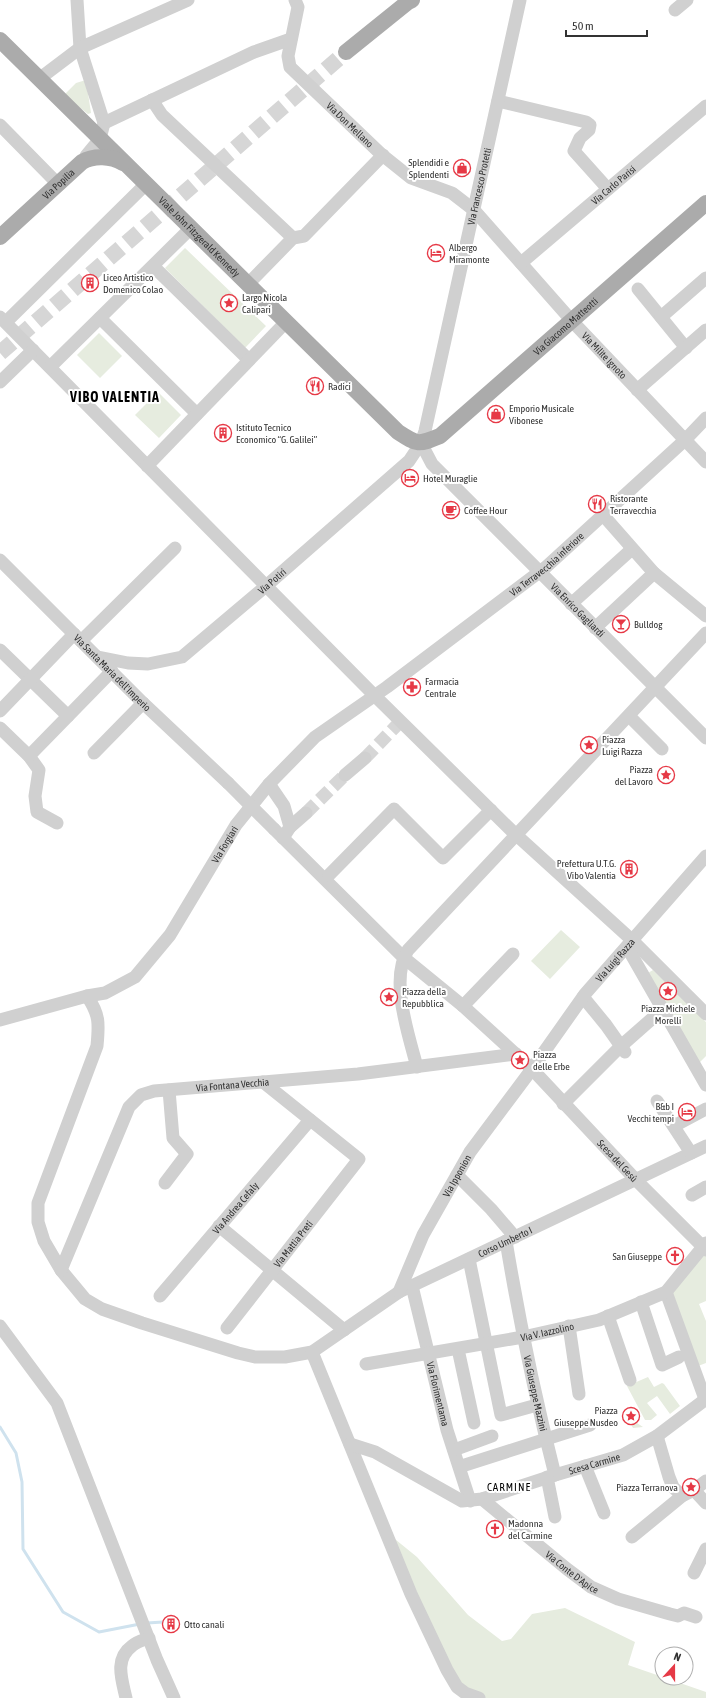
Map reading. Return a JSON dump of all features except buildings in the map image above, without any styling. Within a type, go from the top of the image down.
[{"type":"main road","points":[[346,52],[410,1]]},
{"type":"main road","name":"Viale John Fitzgerald Kennedy","points":[[0,40],[398,432],[410,440],[421,443]]},
{"type":"main road","name":"Via Popilia","points":[[0,237],[84,159],[105,158],[118,160],[126,165]]},
{"type":"main road","name":"Via Giacomo Matteotti","points":[[421,443],[440,436],[706,203]]},
{"type":"street","points":[[76,0],[80,48],[104,123],[100,139],[84,159]]},
{"type":"street","points":[[39,79],[80,48],[188,0]]},
{"type":"street","name":"Via Don Mellano","points":[[295,0],[298,7],[288,56],[290,67],[383,155],[411,178],[452,193],[474,210]]},
{"type":"street","name":"Via Francesco Protetti","points":[[421,443],[425,431],[520,0]]},
{"type":"street","points":[[675,10],[687,0]]},
{"type":"street","points":[[104,123],[254,52],[292,39]]},
{"type":"street","points":[[152,100],[162,116],[293,238]]},
{"type":"street","points":[[498,101],[586,122],[590,125],[589,130],[580,138],[574,151],[608,189]]},
{"type":"street","name":"Via Carlo Parisi","points":[[521,263],[706,106]]},
{"type":"street","points":[[83,122],[90,138],[90,144],[84,159]]},
{"type":"street","points":[[0,125],[58,184]]},
{"type":"street","points":[[248,284],[293,238],[304,236],[383,155]]},
{"type":"street","points":[[146,184],[3,320],[400,722],[630,944],[706,1014]]},
{"type":"street","name":"Via Milite Ignoto","points":[[474,210],[572,321],[706,462]]},
{"type":"street","points":[[50,367],[191,228]]},
{"type":"street","points":[[153,266],[249,360]]},
{"type":"street","points":[[661,317],[706,278]]},
{"type":"street","points":[[638,289],[686,348]]},
{"type":"street","points":[[100,318],[196,414]]},
{"type":"street","points":[[147,466],[286,322]]},
{"type":"street","points":[[637,390],[706,330]]},
{"type":"street","points":[[0,382],[33,350]]},
{"type":"street","name":"Via Terravecchia inferiore","points":[[374,695],[475,621],[539,571],[685,440],[706,418]]},
{"type":"street","name":"Via Enrico Gagliardi","points":[[421,443],[432,464],[655,688],[704,732]]},
{"type":"street","name":"Via Potiri","points":[[98,657],[128,663],[148,664],[182,657],[409,462],[421,443]]},
{"type":"street","points":[[603,515],[654,573],[706,616]]},
{"type":"street","points":[[0,711],[30,679],[176,548]]},
{"type":"street","points":[[571,604],[632,549]]},
{"type":"street","name":"Via Santa Maria dell'Imperio","points":[[0,560],[143,703],[228,783],[282,831],[403,957]]},
{"type":"street","points":[[596,628],[654,573]]},
{"type":"street","points":[[417,1067],[404,1015],[400,980],[403,957],[706,633]]},
{"type":"street","points":[[0,650],[68,716]]},
{"type":"street","points":[[29,756],[112,671]]},
{"type":"street","name":"Via Forgiari","points":[[32,1011],[87,996],[105,993],[135,977],[170,936],[236,825],[269,784],[315,737],[374,695]]},
{"type":"street","points":[[94,753],[143,703]]},
{"type":"street","points":[[629,716],[662,748]]},
{"type":"street","points":[[0,728],[29,756],[39,770],[35,796],[37,812],[57,823]]},
{"type":"street","points":[[345,775],[365,758]]},
{"type":"street","points":[[269,784],[284,806],[282,831]]},
{"type":"street","points":[[329,875],[394,810],[443,858],[491,810]]},
{"type":"street","points":[[282,831],[306,813]]},
{"type":"street","name":"Via Luigi Razza","points":[[532,1069],[583,997],[706,856]]},
{"type":"street","points":[[630,944],[662,1009],[706,1086]]},
{"type":"street","points":[[463,1006],[513,954]]},
{"type":"street","name":"Scesa del Gesù","points":[[403,957],[463,1006],[532,1069],[563,1104],[636,1180],[705,1247]]},
{"type":"street","points":[[87,996],[93,1005],[99,1024],[97,1046],[38,1203],[38,1222],[44,1241],[61,1270],[85,1299],[102,1308],[142,1323],[255,1357],[285,1357],[312,1352],[411,1594],[447,1670],[457,1687],[479,1698]]},
{"type":"street","points":[[583,997],[623,1049]]},
{"type":"street","points":[[563,1104],[623,1049],[662,1009]]},
{"type":"street","points":[[0,1020],[32,1011]]},
{"type":"street","points":[[0,1030],[32,1011]]},
{"type":"street","name":"Via Fontana Vecchia","points":[[61,1270],[129,1107],[141,1095],[154,1091],[358,1074],[516,1054]]},
{"type":"street","name":"Via Ipponion","points":[[399,1292],[423,1235],[470,1152],[532,1069]]},
{"type":"street","points":[[263,1082],[310,1120]]},
{"type":"street","points":[[165,1183],[187,1154],[173,1138],[169,1090]]},
{"type":"street","points":[[657,1100],[691,1153]]},
{"type":"street","points":[[674,1126],[706,1108]]},
{"type":"street","name":"Via Mattia Preti","points":[[227,1328],[359,1160],[310,1120]]},
{"type":"street","name":"Via Andrea Cefaly","points":[[160,1296],[310,1120]]},
{"type":"street","name":"Corso Umberto I","points":[[312,1352],[399,1292],[706,1146]]},
{"type":"street","points":[[457,1175],[491,1209],[511,1239]]},
{"type":"street","points":[[692,1195],[706,1186]]},
{"type":"street","points":[[220,1226],[344,1330]]},
{"type":"street","name":"Via Giuseppe Mazzini","points":[[511,1239],[523,1337],[545,1439],[555,1516]]},
{"type":"street","name":"Via V. Iazzolino","points":[[366,1364],[429,1355],[523,1337],[599,1320],[666,1292],[705,1247]]},
{"type":"street","points":[[469,1258],[502,1415],[537,1405]]},
{"type":"street","name":"Via Florimentama","points":[[412,1286],[447,1430],[476,1500]]},
{"type":"street","points":[[666,1292],[706,1399]]},
{"type":"street","points":[[640,1302],[662,1365],[678,1357]]},
{"type":"street","points":[[608,1316],[630,1380]]},
{"type":"street","points":[[0,1326],[57,1403],[174,1698]]},
{"type":"street","points":[[569,1326],[579,1394]]},
{"type":"street","points":[[458,1349],[474,1423]]},
{"type":"street","name":"Scesa Carmine","points":[[476,1500],[623,1455],[657,1436],[706,1399]]},
{"type":"street","points":[[465,1465],[590,1425]]},
{"type":"street","points":[[454,1450],[492,1436]]},
{"type":"street","points":[[657,1436],[673,1487],[706,1503]]},
{"type":"street","points":[[350,1444],[375,1452],[462,1501],[476,1500]]},
{"type":"street","points":[[584,1466],[604,1513]]},
{"type":"street","points":[[632,1537],[688,1493],[706,1481]]},
{"type":"street","name":"Via Conte D'Apice","points":[[476,1500],[591,1587],[618,1599],[678,1616],[684,1613],[696,1617]]},
{"type":"street","points":[[694,1573],[706,1549]]},
{"type":"street","points":[[126,1698],[119,1672],[124,1654],[132,1645],[149,1638]]},
{"type":"shaded area","points":[[86,80],[91,113],[88,114],[64,95],[76,83]]},
{"type":"shaded area","points":[[185,248],[266,326],[245,348],[165,268]]},
{"type":"shaded area","points":[[99,333],[122,356],[100,378],[77,355]]},
{"type":"shaded area","points":[[158,392],[181,415],[159,438],[135,415]]},
{"type":"shaded area","points":[[561,930],[580,947],[550,979],[531,961]]},
{"type":"shaded area","points":[[653,970],[706,1022],[706,1056],[699,1063],[648,973]]},
{"type":"shaded area","points":[[703,1253],[706,1256],[706,1301],[699,1304],[706,1321],[706,1363],[698,1366],[671,1291]]},
{"type":"shaded area","points":[[648,1377],[654,1387],[662,1383],[664,1384],[680,1406],[670,1414],[657,1396],[647,1403],[657,1415],[651,1420],[645,1420],[627,1386]]},
{"type":"shaded area","points":[[631,1415],[634,1421],[643,1427],[633,1428],[629,1421]]},
{"type":"shaded area","points":[[385,1531],[417,1557],[468,1615],[502,1641],[511,1639],[532,1614],[565,1608],[635,1642],[628,1665],[654,1674],[654,1686],[689,1686],[706,1692],[706,1698],[479,1698],[465,1693]]},
{"type":"waterway","points":[[0,1427],[16,1453],[22,1482],[23,1549],[63,1612],[99,1632],[140,1624]]},
{"type":"waterway","points":[[147,1623],[163,1622]]},
{"type":"tunnel","points":[[0,353],[346,52]]},
{"type":"tunnel","points":[[365,758],[399,723]]},
{"type":"tunnel","points":[[306,813],[345,775]]},
{"type":"place","name":"Splendidi e Splendenti","points":[[462,168]]},
{"type":"place","name":"Albergo Miramonte","points":[[436,253]]},
{"type":"place","name":"Liceo Artistico Domenico Colao","points":[[90,283]]},
{"type":"place","name":"Largo Nicola Calipari","points":[[229,303]]},
{"type":"place","name":"Radici","points":[[315,386]]},
{"type":"place","name":"Emporio Musicale Vibonese","points":[[496,414]]},
{"type":"place","name":"Istituto Tecnico Economico “G. Galilei”","points":[[223,433]]},
{"type":"place","name":"Hotel Muraglie","points":[[410,478]]},
{"type":"place","name":"Ristorante Terravecchia","points":[[597,504]]},
{"type":"place","name":"Coffee Hour","points":[[451,510]]},
{"type":"place","name":"Bulldog","points":[[621,624]]},
{"type":"place","name":"Farmacia Centrale","points":[[412,687]]},
{"type":"place","name":"Piazza Luigi Razza","points":[[589,745]]},
{"type":"place","name":"Piazza del Lavoro","points":[[666,775]]},
{"type":"place","name":"Prefettura U.T.G. Vibo Valentia","points":[[629,869]]},
{"type":"place","name":"Piazza Michele Morelli","points":[[668,991]]},
{"type":"place","name":"Piazza della Repubblica","points":[[389,997]]},
{"type":"place","name":"Piazza delle Erbe","points":[[520,1060]]},
{"type":"place","name":"B&b I Vecchi tempi","points":[[687,1112]]},
{"type":"place","name":"San Giuseppe","points":[[675,1256]]},
{"type":"place","name":"Piazza Giuseppe Nusdeo","points":[[631,1416]]},
{"type":"place","name":"Piazza Terranova","points":[[691,1487]]},
{"type":"place","name":"Madonna del Carmine","points":[[495,1529]]},
{"type":"place","name":"Otto canali","points":[[171,1624]]},
{"type":"district","name":"VIBO VALENTIA","points":[[115,397]]},
{"type":"district","name":"CARMINE","points":[[509,1487]]}]
